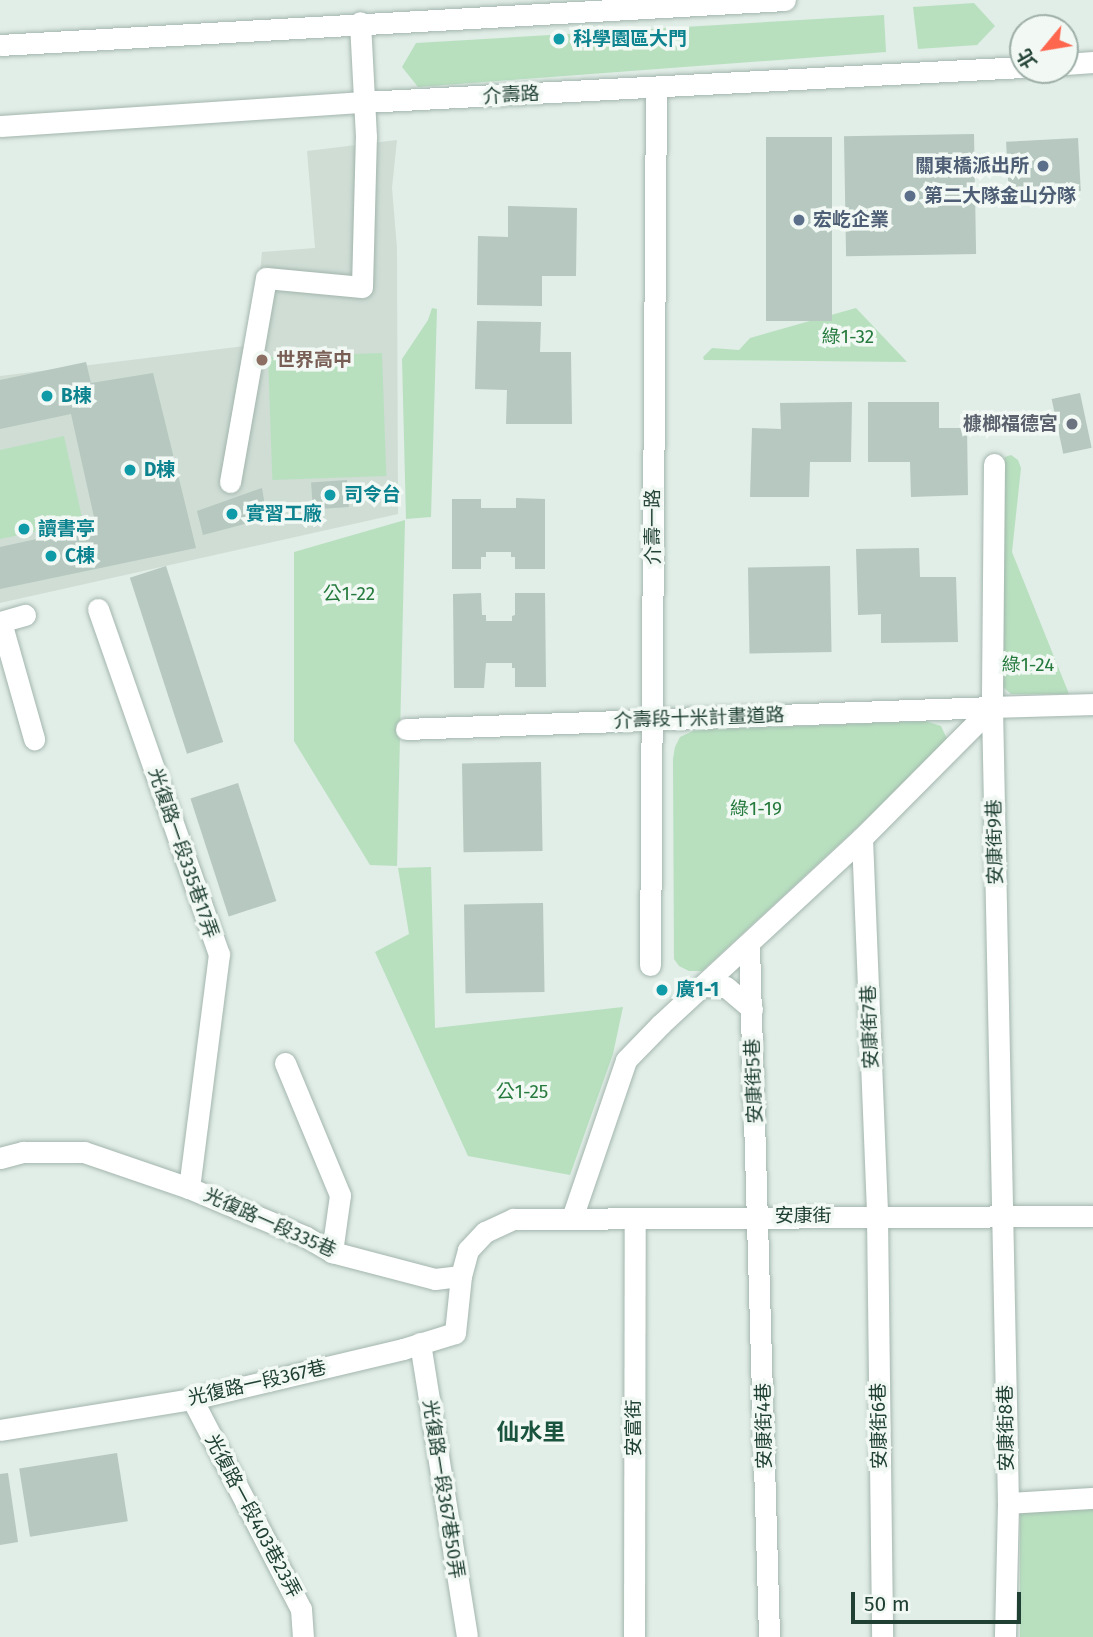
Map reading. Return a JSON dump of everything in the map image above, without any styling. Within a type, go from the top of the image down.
[{"type":"street","points":[[0,45],[223,34],[360,22],[785,0]]},
{"type":"street","points":[[230,482],[266,278],[362,287],[366,137],[360,22]]},
{"type":"street","name":"介壽路","points":[[0,126],[364,102],[1009,68]]},
{"type":"street","name":"介壽一路","points":[[650,965],[656,88]]},
{"type":"street","name":"安康街9巷","points":[[994,464],[992,707],[1002,1219]]},
{"type":"street","name":"光復路一段335巷17弄","points":[[98,609],[219,954],[189,1188]]},
{"type":"street","points":[[25,615],[1,622],[34,739]]},
{"type":"street","points":[[572,1218],[626,1060],[862,838],[992,707]]},
{"type":"street","name":"介壽段十米計畫道路","points":[[406,729],[992,707],[1091,709]]},
{"type":"street","name":"安康街7巷","points":[[862,838],[877,1216]]},
{"type":"street","name":"安康街5巷","points":[[749,946],[759,1216]]},
{"type":"street","points":[[704,986],[726,987],[752,1009]]},
{"type":"street","points":[[285,1063],[340,1195],[332,1252]]},
{"type":"street","name":"光復路一段335巷","points":[[0,1158],[23,1152],[84,1152],[189,1188],[306,1237],[332,1252],[435,1279],[461,1276]]},
{"type":"street","name":"安康街4巷","points":[[759,1216],[769,1637]]},
{"type":"street","name":"安康街","points":[[461,1276],[468,1250],[485,1232],[513,1219],[877,1216],[1002,1219],[1093,1216]]},
{"type":"street","name":"安康街6巷","points":[[877,1216],[882,1637]]},
{"type":"street","name":"安富街","points":[[634,1637],[635,1219]]},
{"type":"street","name":"安康街8巷","points":[[1002,1219],[1008,1503],[1005,1637]]},
{"type":"street","name":"光復路一段367巷","points":[[0,1430],[192,1399],[455,1333],[461,1276]]},
{"type":"street","name":"光復路一段367巷50弄","points":[[419,1343],[467,1635]]},
{"type":"street","name":"光復路一段403巷23弄","points":[[192,1399],[301,1609],[303,1637]]},
{"type":"street","points":[[1008,1503],[1093,1498]]},
{"type":"shaded area","name":"世界高中","points":[[397,140],[392,188],[397,248],[398,514],[0,603],[0,376],[253,345],[262,252],[315,248],[307,151]]},
{"type":"green space","points":[[974,3],[995,26],[977,45],[918,49],[913,7]]},
{"type":"green space","points":[[884,15],[886,52],[418,87],[402,67],[416,43]]},
{"type":"green space","points":[[432,308],[437,309],[431,517],[406,519],[402,359],[428,320]]},
{"type":"green space","name":"綠1-32","points":[[856,308],[907,362],[704,360],[703,357],[712,348],[739,350],[750,338]]},
{"type":"green space","points":[[382,353],[386,476],[272,480],[268,357]]},
{"type":"green space","points":[[64,436],[83,522],[0,539],[0,450]]},
{"type":"green space","name":"綠1-24","points":[[1011,455],[1018,460],[1021,468],[1012,552],[1069,694],[1011,694],[1000,684],[1002,470],[1005,457]]},
{"type":"green space","name":"公1-22","points":[[405,520],[397,866],[370,865],[294,741],[294,552]]},
{"type":"green space","name":"綠1-19","points":[[925,721],[941,726],[947,739],[945,746],[702,971],[689,971],[679,966],[674,959],[673,759],[680,737],[695,730]]},
{"type":"green space","name":"公1-25","points":[[431,867],[435,1028],[623,1007],[613,1054],[570,1175],[468,1156],[375,952],[409,934],[398,868]]},
{"type":"green space","points":[[1020,1506],[1093,1506],[1093,1637],[1020,1637]]},
{"type":"building","name":"第二大隊金山分隊","points":[[974,134],[976,254],[846,256],[844,136]]},
{"type":"building","name":"宏屹企業","points":[[766,137],[832,137],[832,321],[766,321]]},
{"type":"building","name":"關東橋派出所","points":[[1078,138],[1081,191],[1009,195],[1006,142]]},
{"type":"building","points":[[508,206],[577,208],[576,276],[542,276],[542,306],[477,305],[478,236],[508,237]]},
{"type":"building","points":[[477,321],[541,322],[540,352],[571,352],[572,424],[506,424],[507,390],[475,389]]},
{"type":"building","name":"D棟","points":[[86,362],[91,383],[153,373],[196,548],[0,589],[0,547],[96,526],[71,414],[0,429],[0,380]]},
{"type":"building","name":"槺榔福德宮","points":[[1080,393],[1092,448],[1063,454],[1052,399]]},
{"type":"building","points":[[852,402],[851,462],[810,462],[809,497],[750,497],[752,428],[781,429],[780,403]]},
{"type":"building","points":[[868,402],[939,402],[939,428],[967,428],[968,495],[911,497],[910,462],[868,462]]},
{"type":"building","name":"司令台","points":[[347,480],[349,507],[313,509],[311,483]]},
{"type":"building","name":"實習工廠","points":[[262,488],[267,518],[203,535],[197,511]]},
{"type":"building","points":[[516,498],[545,499],[545,569],[515,569],[515,557],[511,557],[511,552],[486,552],[486,557],[481,557],[481,569],[452,569],[452,499],[481,499],[481,508],[516,508]]},
{"type":"building","name":"讀書亭","points":[[31,523],[33,532],[18,535],[16,526]]},
{"type":"building","points":[[919,548],[920,577],[956,577],[958,642],[881,643],[881,614],[858,615],[856,549]]},
{"type":"building","points":[[166,566],[223,742],[187,754],[130,578]]},
{"type":"building","points":[[830,566],[832,652],[750,653],[748,567]]},
{"type":"building","points":[[481,593],[482,615],[486,615],[486,621],[512,621],[512,616],[515,615],[515,593],[545,593],[546,687],[515,687],[515,668],[512,668],[512,663],[486,663],[484,688],[454,688],[453,594]]},
{"type":"building","points":[[541,762],[543,851],[464,852],[462,763]]},
{"type":"building","points":[[238,783],[276,901],[229,916],[190,798]]},
{"type":"building","points":[[543,903],[545,992],[466,993],[464,904]]},
{"type":"building","points":[[117,1453],[128,1521],[30,1537],[19,1468]]},
{"type":"building","points":[[8,1473],[18,1542],[0,1545],[0,1474]]},
{"type":"place","name":"科學園區大門","points":[[559,39]]},
{"type":"place","name":"關東橋派出所","points":[[1043,166]]},
{"type":"place","name":"第二大隊金山分隊","points":[[910,196]]},
{"type":"place","name":"宏屹企業","points":[[799,220]]},
{"type":"place","name":"世界高中","points":[[262,360]]},
{"type":"place","name":"B棟","points":[[47,396]]},
{"type":"place","name":"槺榔福德宮","points":[[1072,424]]},
{"type":"place","name":"D棟","points":[[130,470]]},
{"type":"place","name":"司令台","points":[[330,495]]},
{"type":"place","name":"實習工廠","points":[[232,514]]},
{"type":"place","name":"讀書亭","points":[[24,529]]},
{"type":"place","name":"C棟","points":[[51,556]]},
{"type":"place","name":"廣1-1","points":[[662,990]]},
{"type":"district","name":"仙水里","points":[[531,1432]]}]
